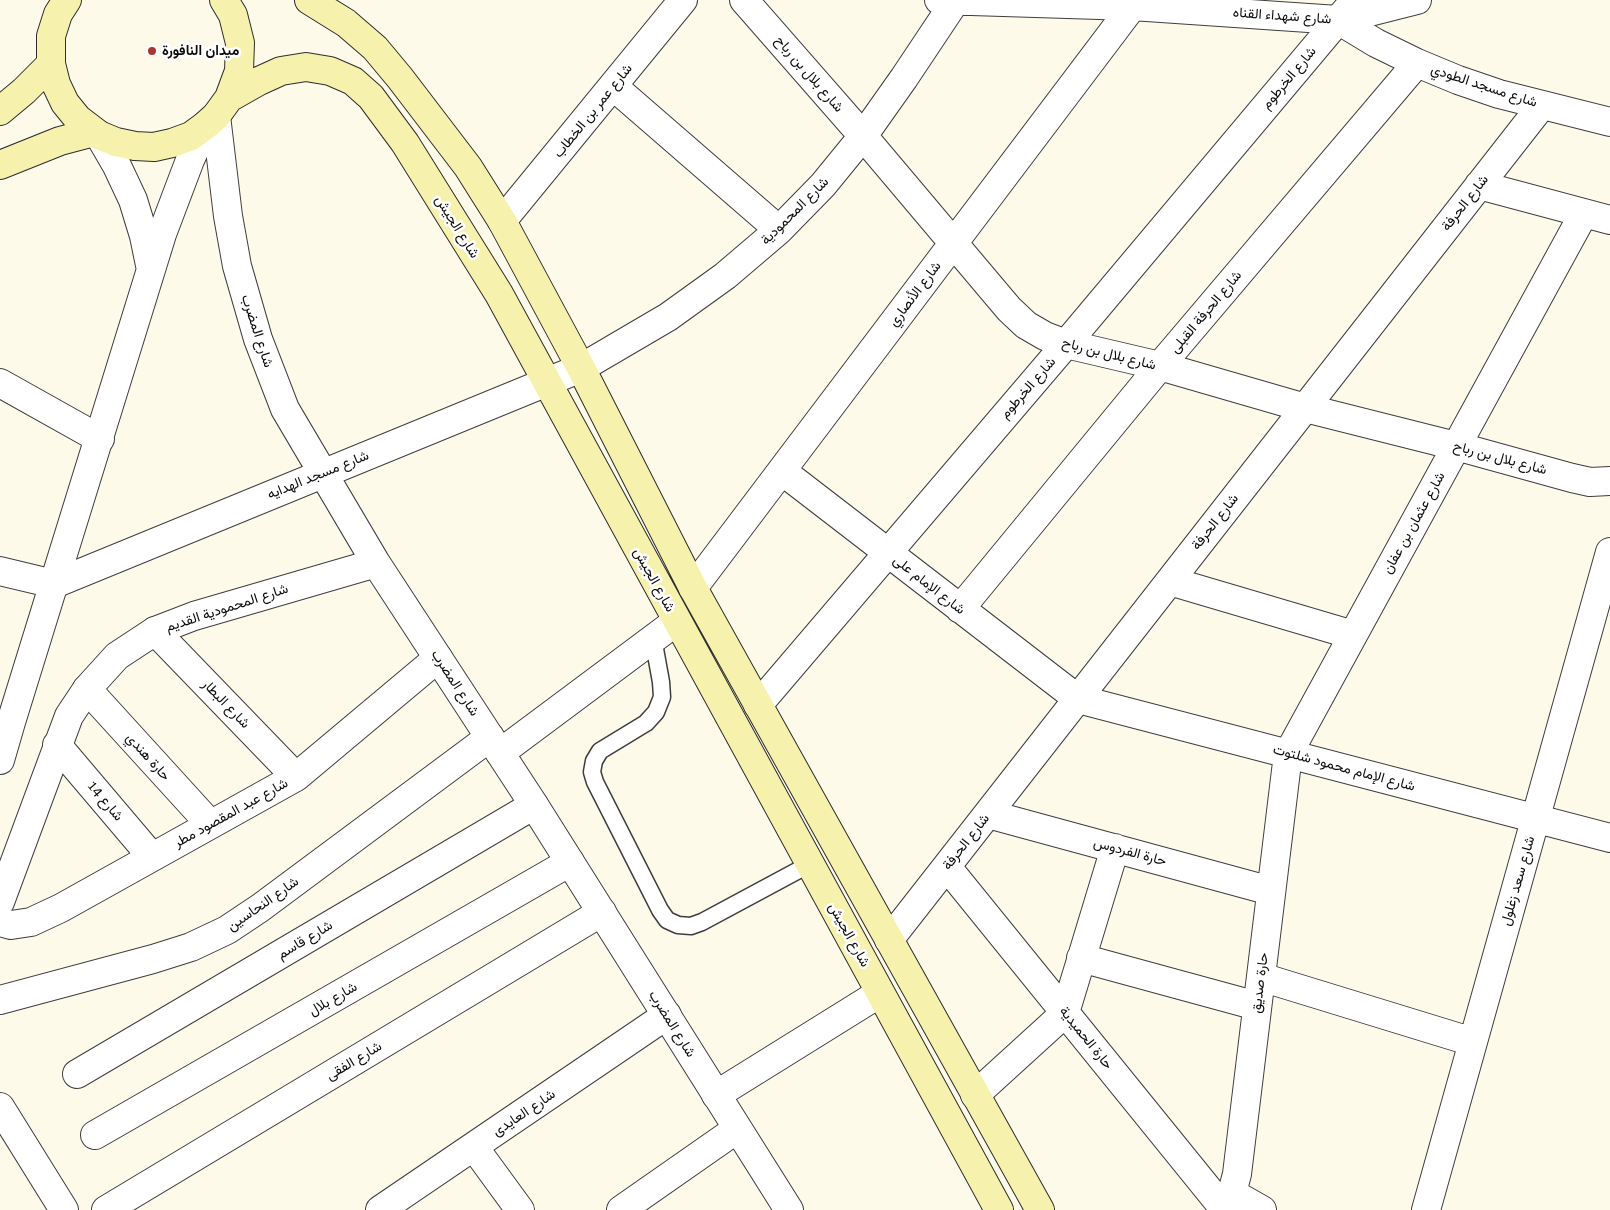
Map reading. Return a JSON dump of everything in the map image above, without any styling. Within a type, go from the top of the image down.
[{"type":"main road","points":[[46,0],[49,9],[51,64],[56,84],[65,103],[78,119],[96,133],[116,142],[154,147],[190,136],[217,113],[239,71],[240,43],[233,15],[224,0]]},
{"type":"main road","points":[[51,36],[58,14],[67,0]]},
{"type":"main road","points":[[314,1],[346,22],[375,48],[468,167],[502,222],[581,368],[693,588],[1040,1210]]},
{"type":"main road","points":[[0,111],[24,91],[51,64]]},
{"type":"main road","name":"شارع الجيش","points":[[217,113],[259,81],[281,71],[306,67],[330,71],[353,81],[371,97],[405,144],[494,286],[1000,1210]]},
{"type":"main road","points":[[0,165],[60,141],[96,133]]},
{"type":"street","name":"شارع عمر بن الخطاب","points":[[502,222],[683,0]]},
{"type":"street","name":"شارع بلال بن رباح","points":[[744,0],[954,242],[1009,309],[1026,325],[1045,336],[1066,344],[1160,366],[1305,408],[1456,446],[1572,478],[1590,482],[1610,481]]},
{"type":"street","name":"شارع شهداء القناه","points":[[934,0],[1135,3],[1338,20],[1416,0]]},
{"type":"street","name":"شارع المحمودية","points":[[581,368],[668,317],[725,276],[779,230],[823,185],[863,136],[955,0]]},
{"type":"street","name":"شارع الخرطوم","points":[[758,705],[1356,0]]},
{"type":"street","name":"شارع الأنصاري","points":[[693,588],[1135,3]]},
{"type":"street","name":"شارع مسجد الطودي","points":[[1338,20],[1416,64],[1458,80],[1499,94],[1610,122]]},
{"type":"street","name":"شارع الحرفة القبلى","points":[[960,609],[1160,366],[1416,64]]},
{"type":"street","points":[[612,86],[779,230]]},
{"type":"street","name":"شارع الحرفة","points":[[889,940],[1542,105]]},
{"type":"street","points":[[0,760],[5,722],[54,584],[175,197],[190,160],[217,113]]},
{"type":"street","name":"شارع المضرب","points":[[217,113],[228,216],[237,266],[258,339],[285,409],[376,563],[534,805],[789,1210]]},
{"type":"street","points":[[96,133],[117,166],[133,200],[144,236],[151,272]]},
{"type":"street","points":[[1479,185],[1610,220]]},
{"type":"street","name":"شارع عثمان بن عفان","points":[[1288,754],[1584,213]]},
{"type":"street","name":"شارع مسجد الهدايه","points":[[54,584],[581,368]]},
{"type":"street","points":[[0,383],[100,439]]},
{"type":"street","name":"شارع الإمام على","points":[[782,471],[1078,699]]},
{"type":"street","name":"شارع سعد زغلول","points":[[1426,1210],[1610,552]]},
{"type":"street","name":"شارع المحمودية القديم","points":[[0,902],[69,716],[87,689],[117,656],[155,631],[194,616],[376,563]]},
{"type":"street","points":[[0,571],[54,584]]},
{"type":"street","points":[[1170,581],[1353,635]]},
{"type":"street","name":"شارع النحاسين","points":[[0,1000],[153,959],[191,947],[227,930],[676,621]]},
{"type":"street","name":"شارع البطار","points":[[155,631],[296,776]]},
{"type":"street","name":"شارع عبد المقصود مطر","points":[[0,922],[11,925],[31,922],[61,908],[296,776],[438,658]]},
{"type":"street","name":"حارة هندي","points":[[87,689],[210,824]]},
{"type":"street","name":"شارع الإمام محمود شلتوت","points":[[1078,699],[1610,838]]},
{"type":"street","name":"شارع 14","points":[[57,745],[152,857]]},
{"type":"street","name":"حارة صديق","points":[[1228,1204],[1237,1174],[1288,754]]},
{"type":"street","name":"شارع قاسم","points":[[77,1074],[534,805]]},
{"type":"street","name":"حارة الفردوس","points":[[988,814],[1272,891]]},
{"type":"street","points":[[976,1096],[1065,1013],[1115,848]]},
{"type":"street","name":"شارع بلال","points":[[95,1135],[570,862]]},
{"type":"street","name":"حارة الحميدية","points":[[947,867],[1065,1013],[1228,1204]]},
{"type":"street","name":"شارع الفقى","points":[[106,1210],[602,912]]},
{"type":"street","points":[[1082,958],[1257,1006]]},
{"type":"street","points":[[1261,977],[1473,1042]]},
{"type":"street","points":[[716,1095],[880,993]]},
{"type":"street","name":"شارع العايدى","points":[[380,1210],[667,1015]]},
{"type":"street","points":[[0,1107],[64,1210]]},
{"type":"street","points":[[621,1210],[737,1129]]},
{"type":"street","points":[[474,1147],[518,1209]]},
{"type":"street","points":[[1228,1204],[1262,1210]]},
{"type":"lane","points":[[653,638],[662,697],[656,712],[646,723],[600,751],[594,760],[592,772],[595,782],[660,910],[667,920],[678,925],[691,926],[702,922],[810,864]]},
{"type":"place","name":"ميدان النافورة","points":[[152,51]]}]
